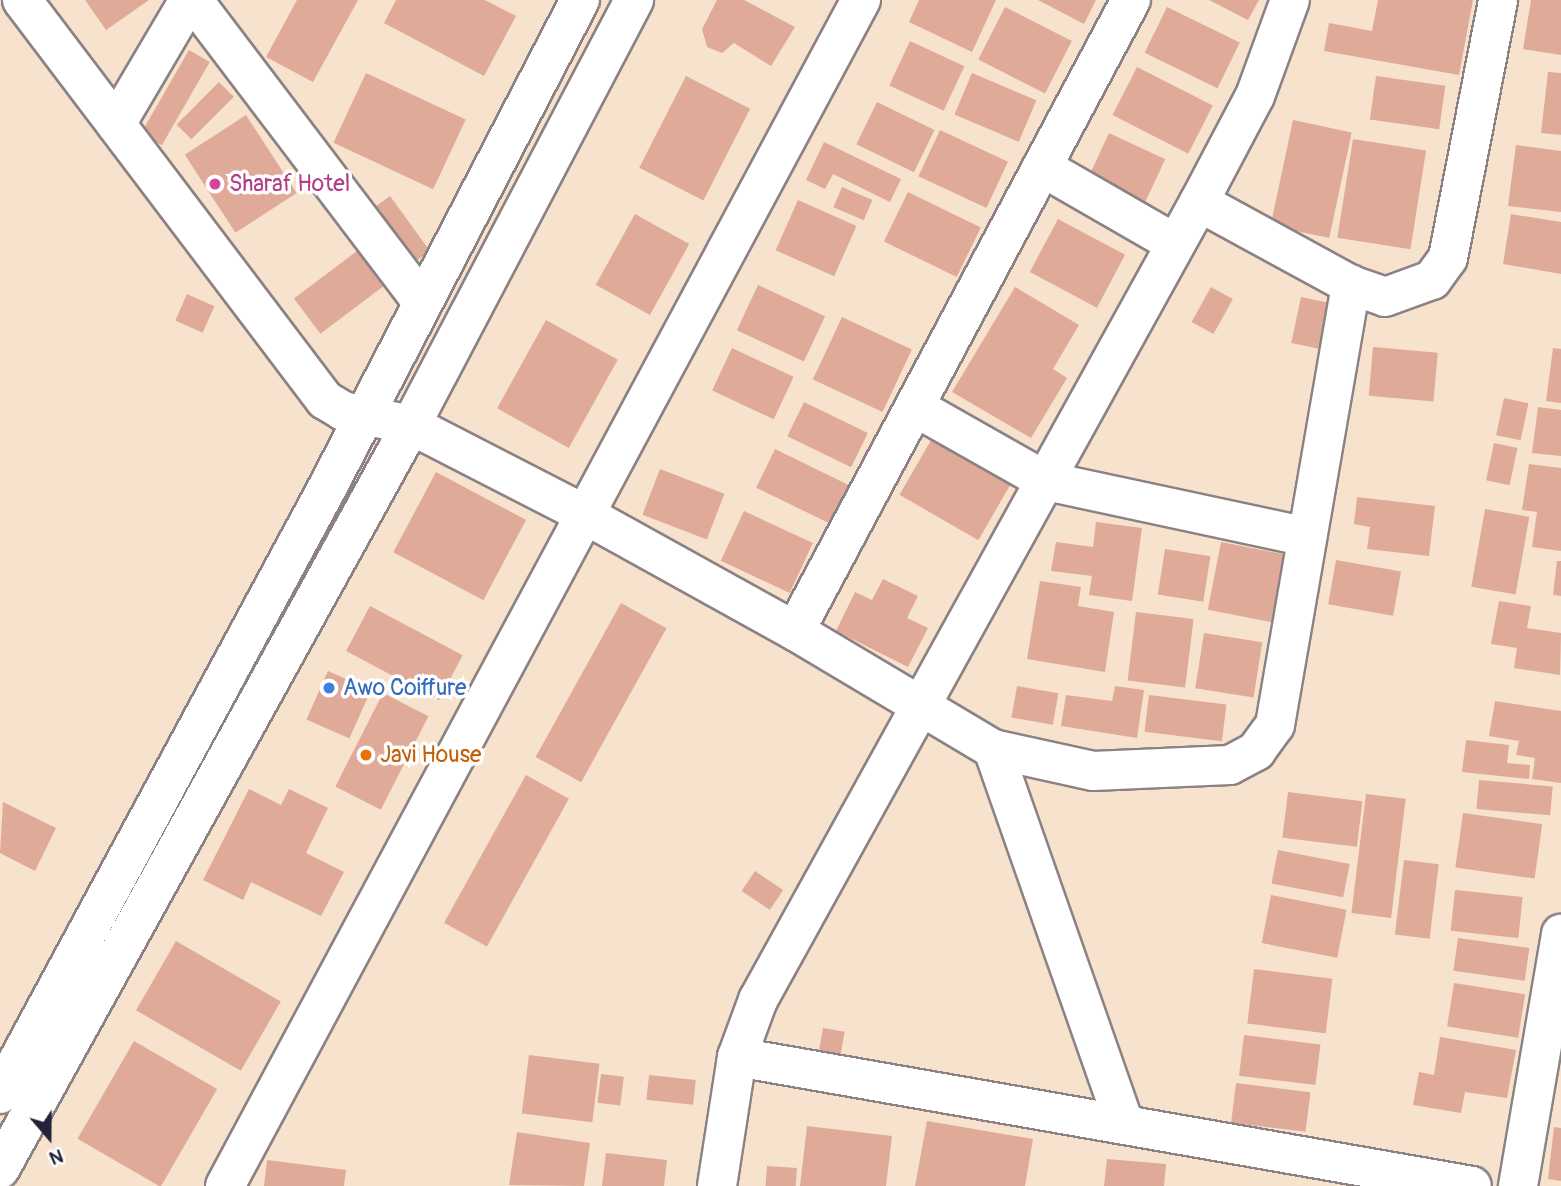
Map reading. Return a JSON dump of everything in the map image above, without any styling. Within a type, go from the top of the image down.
[{"type":"street","points":[[22,0],[324,400],[364,417],[411,425],[584,514],[795,631],[993,749],[1093,771],[1230,765],[1256,751],[1275,725],[1351,285]]},
{"type":"street","points":[[116,124],[191,0],[423,303]]},
{"type":"street","points":[[0,1094],[364,417],[580,0]]},
{"type":"street","points":[[0,1169],[411,425],[634,0]]},
{"type":"street","points":[[225,1186],[861,0]]},
{"type":"street","points":[[795,631],[1131,0]]},
{"type":"street","points":[[717,1186],[737,1057],[758,1000],[1199,202],[1255,96],[1290,0]]},
{"type":"street","points":[[1199,202],[1351,285],[1385,297],[1406,292],[1432,280],[1448,258],[1498,0]]},
{"type":"street","points":[[1042,167],[1174,243]]},
{"type":"street","points":[[915,407],[1046,481],[1307,537]]},
{"type":"street","points":[[993,749],[1125,1125]]},
{"type":"street","points":[[1518,1186],[1561,934]]},
{"type":"street","points":[[737,1057],[1472,1186]]},
{"type":"building","points":[[85,0],[149,0],[106,30]]},
{"type":"building","points":[[297,0],[358,0],[313,82],[266,57]]},
{"type":"building","points":[[396,0],[485,0],[516,16],[484,76],[384,23]]},
{"type":"building","points":[[717,0],[744,0],[795,27],[771,66],[734,43],[722,53],[707,47],[702,29]]},
{"type":"building","points":[[919,0],[996,0],[972,52],[909,22]]},
{"type":"building","points":[[1038,0],[1096,0],[1084,24]]},
{"type":"building","points":[[1209,0],[1259,0],[1248,20]]},
{"type":"building","points":[[1378,0],[1473,0],[1459,75],[1324,51],[1329,23],[1372,31]]},
{"type":"building","points":[[1531,0],[1561,0],[1561,55],[1523,49]]},
{"type":"building","points":[[1005,7],[1072,41],[1045,94],[978,60]]},
{"type":"building","points":[[1167,7],[1240,43],[1217,88],[1145,53]]},
{"type":"building","points":[[910,41],[964,66],[944,111],[889,85]]},
{"type":"building","points":[[189,50],[210,62],[162,145],[141,133]]},
{"type":"building","points":[[1137,67],[1213,106],[1188,154],[1112,115]]},
{"type":"building","points":[[1548,72],[1561,73],[1561,135],[1541,133]]},
{"type":"building","points":[[366,73],[466,119],[433,189],[333,143]]},
{"type":"building","points":[[972,73],[1036,100],[1019,142],[954,114]]},
{"type":"building","points":[[686,76],[750,109],[703,200],[639,168]]},
{"type":"building","points":[[1376,76],[1445,86],[1439,129],[1370,120]]},
{"type":"building","points":[[219,82],[234,97],[191,139],[177,124]]},
{"type":"building","points":[[877,102],[935,130],[914,172],[856,144]]},
{"type":"building","points":[[246,115],[297,193],[235,233],[185,155]]},
{"type":"building","points":[[1293,120],[1352,132],[1329,238],[1271,226]]},
{"type":"building","points":[[940,130],[1008,162],[986,208],[918,176]]},
{"type":"building","points":[[1109,133],[1165,159],[1144,204],[1088,177]]},
{"type":"building","points":[[1353,139],[1426,151],[1410,249],[1337,238]]},
{"type":"building","points":[[824,142],[901,179],[890,202],[833,174],[825,189],[806,180]]},
{"type":"building","points":[[1516,145],[1561,151],[1561,212],[1508,206]]},
{"type":"building","points":[[842,187],[872,200],[864,220],[833,207]]},
{"type":"building","points":[[908,192],[981,228],[957,277],[884,241]]},
{"type":"building","points":[[390,196],[430,251],[410,266],[370,211]]},
{"type":"building","points":[[798,200],[856,226],[834,276],[776,250]]},
{"type":"building","points":[[635,214],[689,244],[650,315],[596,285]]},
{"type":"building","points":[[1511,214],[1561,222],[1561,274],[1503,264]]},
{"type":"building","points":[[1058,219],[1125,255],[1097,308],[1030,272]]},
{"type":"building","points":[[357,251],[383,286],[320,334],[294,299]]},
{"type":"building","points":[[758,285],[825,316],[804,362],[737,330]]},
{"type":"building","points":[[1015,287],[1079,325],[1053,369],[1067,378],[1031,438],[952,392]]},
{"type":"building","points":[[1211,287],[1233,299],[1213,334],[1192,322]]},
{"type":"building","points":[[187,294],[214,306],[203,333],[175,320]]},
{"type":"building","points":[[1301,297],[1334,304],[1324,350],[1291,343]]},
{"type":"building","points":[[842,317],[912,350],[883,412],[813,380]]},
{"type":"building","points":[[546,320],[618,360],[569,448],[497,408]]},
{"type":"building","points":[[1373,347],[1438,353],[1433,401],[1369,396]]},
{"type":"building","points":[[732,348],[794,377],[774,419],[712,391]]},
{"type":"building","points":[[1553,348],[1561,349],[1561,403],[1546,401]]},
{"type":"building","points":[[1504,398],[1528,403],[1521,440],[1496,435]]},
{"type":"building","points":[[804,402],[868,433],[851,467],[787,436]]},
{"type":"building","points":[[1538,407],[1561,410],[1561,456],[1532,453]]},
{"type":"building","points":[[934,435],[1013,480],[978,540],[900,495]]},
{"type":"building","points":[[1494,443],[1517,448],[1510,485],[1486,480]]},
{"type":"building","points":[[775,449],[850,485],[831,524],[756,488]]},
{"type":"building","points":[[1529,464],[1561,468],[1561,551],[1532,547],[1537,512],[1522,510]]},
{"type":"building","points":[[660,469],[724,494],[707,539],[642,515]]},
{"type":"building","points":[[436,472],[526,520],[483,600],[393,552]]},
{"type":"building","points":[[1357,497],[1435,506],[1429,556],[1367,549],[1370,527],[1354,524]]},
{"type":"building","points":[[1485,509],[1529,517],[1516,595],[1471,587]]},
{"type":"building","points":[[744,511],[813,543],[790,593],[721,561]]},
{"type":"building","points":[[1096,522],[1142,528],[1132,601],[1089,595],[1092,576],[1051,571],[1056,542],[1093,547]]},
{"type":"building","points":[[1221,542],[1285,554],[1272,622],[1208,610]]},
{"type":"building","points":[[1165,549],[1210,556],[1203,602],[1158,594]]},
{"type":"building","points":[[1336,560],[1401,571],[1393,616],[1328,604]]},
{"type":"building","points":[[1557,561],[1561,561],[1561,596],[1553,595]]},
{"type":"building","points":[[883,579],[918,596],[907,618],[928,628],[908,667],[836,631],[855,592],[872,600]]},
{"type":"building","points":[[1040,581],[1081,587],[1078,606],[1114,612],[1105,672],[1027,659]]},
{"type":"building","points":[[1499,601],[1531,606],[1527,628],[1561,633],[1560,675],[1514,668],[1517,648],[1491,644]]},
{"type":"building","points":[[621,603],[666,628],[581,782],[536,757]]},
{"type":"building","points":[[370,606],[463,655],[439,700],[346,651]]},
{"type":"building","points":[[1136,612],[1194,619],[1185,688],[1128,680]]},
{"type":"building","points":[[1204,633],[1262,642],[1254,698],[1195,688]]},
{"type":"building","points":[[328,671],[371,690],[349,739],[306,719]]},
{"type":"building","points":[[1017,686],[1058,693],[1053,725],[1011,718]]},
{"type":"building","points":[[1115,686],[1144,690],[1137,738],[1061,726],[1066,695],[1112,701]]},
{"type":"building","points":[[383,693],[428,716],[381,810],[335,787]]},
{"type":"building","points":[[1149,695],[1226,705],[1222,741],[1144,732]]},
{"type":"building","points":[[1495,701],[1561,711],[1561,783],[1532,779],[1535,758],[1516,755],[1519,741],[1489,736]]},
{"type":"building","points":[[1466,740],[1509,745],[1507,763],[1530,765],[1529,779],[1462,772]]},
{"type":"building","points":[[526,775],[569,799],[487,947],[444,923]]},
{"type":"building","points":[[1479,780],[1553,786],[1550,815],[1476,809]]},
{"type":"building","points":[[249,789],[281,805],[289,789],[328,808],[306,853],[344,872],[321,916],[251,882],[243,900],[203,880]]},
{"type":"building","points":[[1288,792],[1362,801],[1357,847],[1282,838]]},
{"type":"building","points":[[1366,794],[1406,799],[1391,918],[1351,913]]},
{"type":"building","points":[[3,802],[56,828],[35,871],[0,853]]},
{"type":"building","points":[[1463,813],[1542,824],[1535,879],[1455,867]]},
{"type":"building","points":[[1278,850],[1350,864],[1343,897],[1272,883]]},
{"type":"building","points":[[1404,860],[1439,864],[1430,939],[1395,934]]},
{"type":"building","points":[[755,871],[783,890],[770,910],[742,891]]},
{"type":"building","points":[[1455,890],[1523,897],[1518,938],[1451,931]]},
{"type":"building","points":[[1271,895],[1347,910],[1337,958],[1262,943]]},
{"type":"building","points":[[1458,938],[1529,948],[1525,981],[1453,971]]},
{"type":"building","points":[[176,941],[281,1002],[241,1071],[136,1010]]},
{"type":"building","points":[[1254,969],[1332,979],[1326,1033],[1247,1024]]},
{"type":"building","points":[[1454,983],[1525,994],[1518,1038],[1447,1026]]},
{"type":"building","points":[[823,1028],[845,1032],[840,1060],[818,1057]]},
{"type":"building","points":[[1244,1035],[1320,1044],[1315,1085],[1239,1076]]},
{"type":"building","points":[[1440,1037],[1516,1050],[1507,1098],[1465,1092],[1461,1113],[1413,1105],[1419,1072],[1434,1075]]},
{"type":"building","points":[[134,1041],[217,1089],[161,1186],[78,1139]]},
{"type":"building","points":[[529,1055],[599,1064],[592,1122],[522,1114]]},
{"type":"building","points":[[601,1074],[624,1077],[620,1106],[597,1103]]},
{"type":"building","points":[[649,1075],[696,1080],[693,1105],[646,1100]]},
{"type":"building","points":[[1236,1083],[1310,1092],[1306,1132],[1231,1123]]},
{"type":"building","points":[[927,1121],[1033,1139],[1025,1186],[915,1186]]},
{"type":"building","points":[[807,1126],[892,1136],[886,1186],[800,1186]]},
{"type":"building","points":[[1554,1127],[1561,1128],[1561,1181],[1548,1179]]},
{"type":"building","points":[[517,1132],[590,1143],[584,1186],[509,1185]]},
{"type":"building","points":[[606,1153],[667,1160],[664,1186],[602,1186]]},
{"type":"building","points":[[1107,1159],[1166,1164],[1164,1186],[1104,1186]]},
{"type":"building","points":[[267,1160],[346,1170],[344,1186],[264,1186]]},
{"type":"building","points":[[767,1166],[797,1168],[796,1186],[766,1186]]},
{"type":"place","name":"Sharaf Hotel","points":[[215,184]]},
{"type":"place","name":"Awo Coiffure","points":[[329,688]]},
{"type":"place","name":"Javi House","points":[[366,755]]}]
